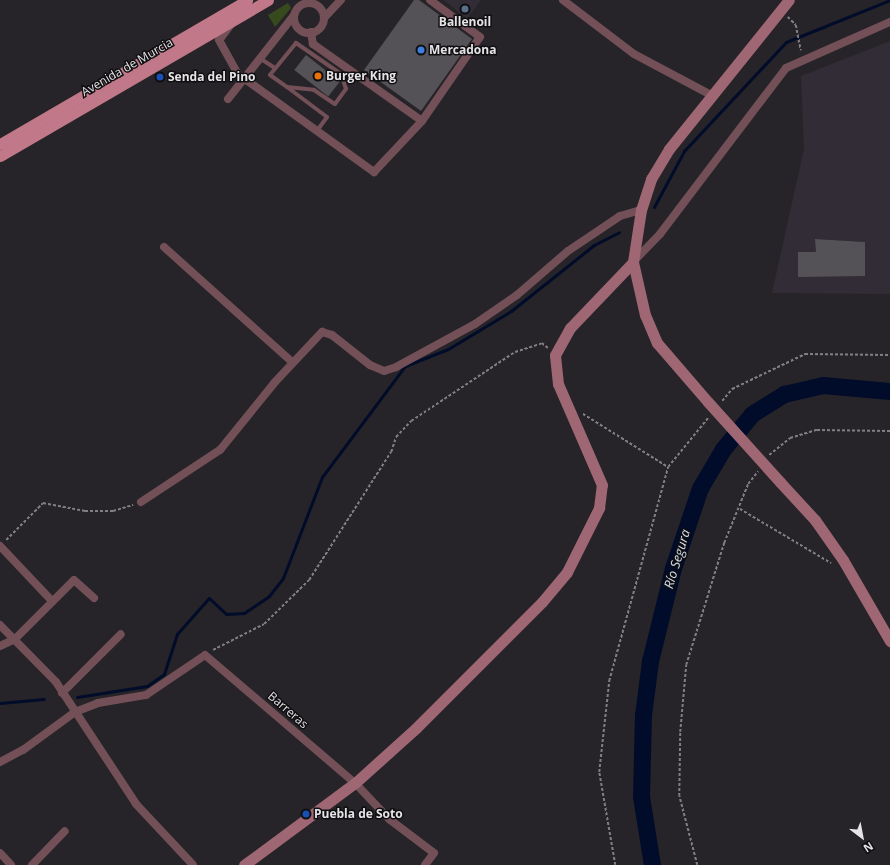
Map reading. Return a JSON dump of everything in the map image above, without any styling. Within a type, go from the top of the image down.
[{"type":"main road","name":"Avenida de Murcia","points":[[0,156],[164,54],[247,0]]},
{"type":"main road","name":"Avenida de Murcia","points":[[164,54],[236,19],[268,0]]},
{"type":"main road","points":[[789,0],[711,95],[659,164],[641,210],[633,262],[644,315],[657,343],[815,520],[846,564],[890,641]]},
{"type":"main road","name":"Avenida de Murcia","points":[[0,144],[124,78]]},
{"type":"main road","points":[[244,865],[355,784],[542,602],[578,552],[599,508],[602,484],[558,384],[555,355],[570,328],[633,262]]},
{"type":"street","points":[[294,15],[297,27],[311,32],[318,29],[324,18],[341,0]]},
{"type":"street","points":[[236,19],[223,34],[220,45],[245,80],[374,172],[422,121],[480,37],[430,0]]},
{"type":"street","points":[[564,0],[634,54],[711,95]]},
{"type":"street","points":[[228,99],[245,80],[300,5],[317,2],[324,18]]},
{"type":"street","points":[[633,262],[660,234],[786,68],[890,22]]},
{"type":"street","points":[[311,32],[313,44],[422,121]]},
{"type":"street","points":[[141,502],[220,450],[292,362],[322,332],[332,335],[370,365],[384,371],[396,367],[476,324],[517,295],[574,247],[620,216],[641,210]]},
{"type":"street","points":[[164,247],[292,362]]},
{"type":"street","points":[[0,546],[52,601]]},
{"type":"street","points":[[0,646],[15,639],[74,580],[94,598]]},
{"type":"street","points":[[0,625],[15,639],[62,693],[136,804],[193,865]]},
{"type":"street","points":[[62,693],[121,634]]},
{"type":"street","points":[[0,762],[23,750],[75,712],[98,703],[146,695],[205,655]]},
{"type":"street","name":"Barreras","points":[[205,655],[355,784],[389,819],[434,853],[425,865]]},
{"type":"street","points":[[32,865],[66,831]]},
{"type":"street","points":[[0,854],[11,865]]},
{"type":"lane","points":[[287,87],[314,90],[335,104],[346,89],[341,74],[296,43],[270,75],[327,117],[317,131]]},
{"type":"lane","points":[[261,59],[275,68]]},
{"type":"path","points":[[796,25],[800,47]]},
{"type":"path","points":[[205,655],[264,624],[308,580],[391,452],[396,437],[411,421],[514,352],[542,343],[555,355]]},
{"type":"path","points":[[712,404],[732,389],[805,354],[890,355]]},
{"type":"path","points":[[569,409],[586,416],[668,467]]},
{"type":"path","points":[[615,865],[599,772],[609,681],[668,467],[712,413]]},
{"type":"path","points":[[768,457],[790,438],[817,430],[890,430]]},
{"type":"path","points":[[697,865],[679,796],[680,732],[686,665],[724,543],[740,509],[748,484],[760,468]]},
{"type":"path","points":[[0,546],[43,503],[85,511],[113,511],[141,502]]},
{"type":"path","points":[[740,509],[836,565],[846,564]]},
{"type":"shaded area","name":"Ballenoil","points":[[444,0],[481,0],[467,19]]},
{"type":"shaded area","points":[[890,41],[890,294],[772,293],[804,149],[801,76]],"holes":[[[816,239],[865,242],[865,275],[798,276],[798,252],[816,252]]]},
{"type":"green space","points":[[288,3],[291,8],[275,27],[268,15]]},
{"type":"building","name":"Mercadona","points":[[414,0],[419,0],[472,39],[421,111],[364,70]]},
{"type":"building","name":"Burger King","points":[[306,55],[340,81],[328,96],[294,70]]},
{"type":"building","points":[[815,239],[865,242],[865,276],[798,277],[798,252],[816,252]]},
{"type":"waterway","points":[[654,207],[684,151],[786,42],[890,0]]},
{"type":"waterway","points":[[77,697],[147,686],[164,674],[177,634],[209,598],[226,614],[244,613],[269,596],[283,578],[322,477],[405,366],[448,349],[511,311],[594,245],[619,232]]},
{"type":"waterway","name":"Río Segura","points":[[652,865],[641,796],[643,715],[650,661],[673,568],[700,488],[723,449],[752,414],[784,394],[823,385],[890,391]]},
{"type":"waterway","points":[[0,703],[44,699]]},
{"type":"place","name":"Ballenoil","points":[[465,9]]},
{"type":"place","name":"Mercadona","points":[[421,50]]},
{"type":"place","name":"Burger King","points":[[318,76]]},
{"type":"place","name":"Senda del Pino","points":[[160,77]]},
{"type":"place","name":"Puebla de Soto","points":[[306,814]]}]
